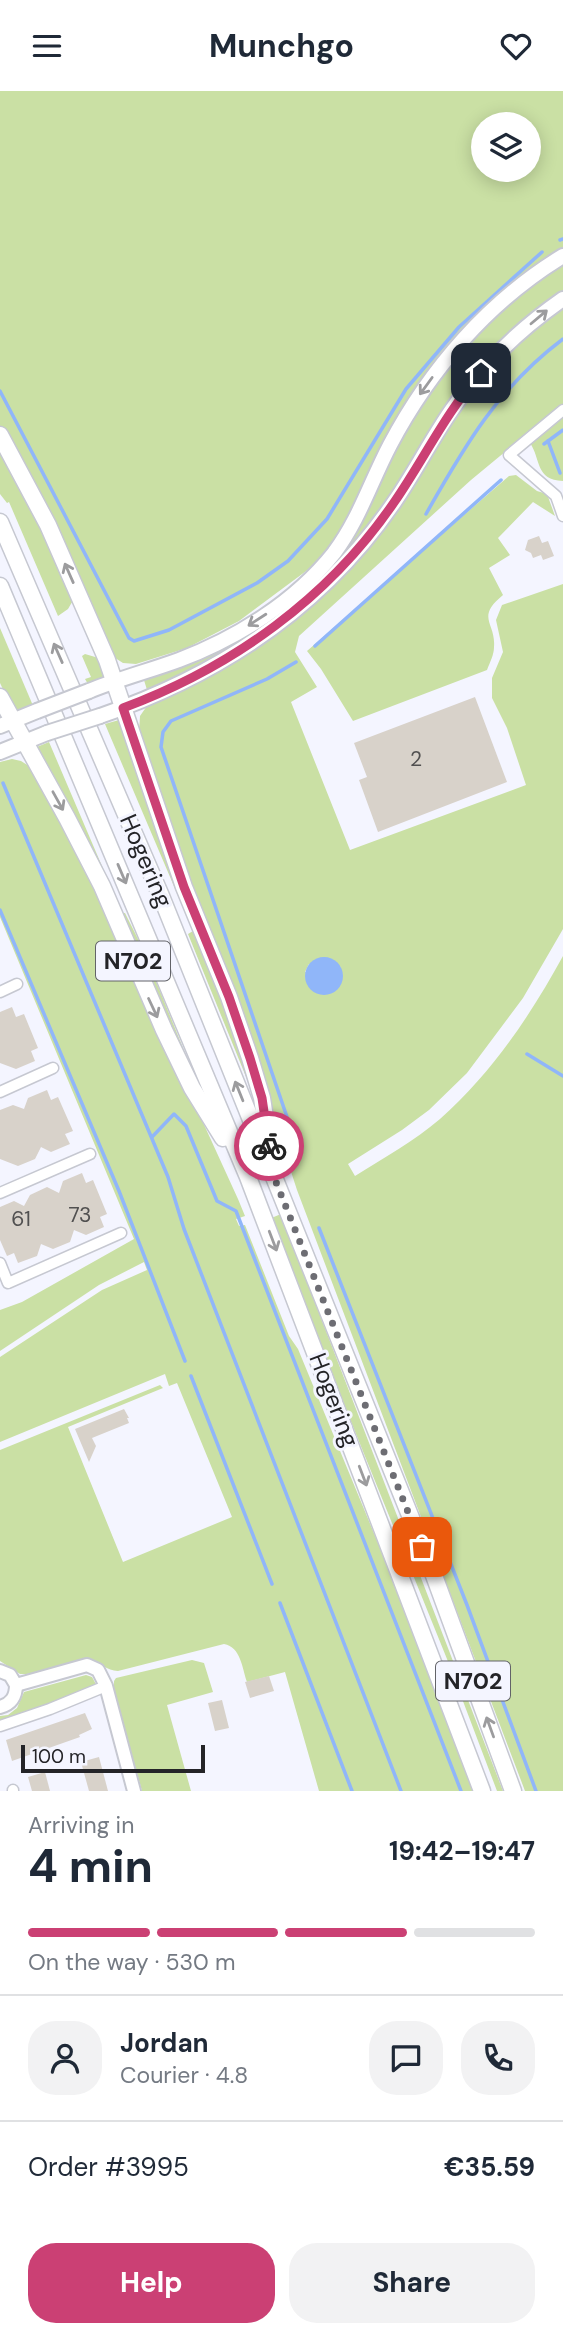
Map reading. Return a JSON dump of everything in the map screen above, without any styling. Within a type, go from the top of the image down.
[{"type":"highway","name":"N702","points":[[0,435],[48,525],[107,660],[184,887],[229,997],[250,1058],[262,1098],[274,1177]]},
{"type":"highway","name":"Hogering","points":[[0,522],[161,896],[427,1557],[513,1791]]},
{"type":"highway","name":"Hogering","points":[[0,586],[248,1177],[482,1791]]},
{"type":"highway","name":"N702","points":[[0,697],[6,723],[24,742],[102,886],[146,992],[192,1088],[248,1177]]},
{"type":"main road","points":[[6,723],[114,681],[181,660],[230,637],[274,609],[334,553],[354,521],[406,415],[441,366],[471,330],[510,294],[563,256]]},
{"type":"main road","points":[[0,752],[123,708],[193,678],[224,661],[297,610],[353,556],[377,527],[451,410],[476,377],[518,335],[563,299]]},
{"type":"street","points":[[563,410],[509,455],[556,496],[563,516]]},
{"type":"street","points":[[0,992],[17,984]]},
{"type":"street","points":[[0,1092],[53,1068]]},
{"type":"street","points":[[0,1193],[90,1154]]},
{"type":"street","points":[[0,1263],[8,1283],[121,1233]]},
{"type":"street","points":[[16,1685],[88,1665],[98,1670],[106,1686],[134,1791]]},
{"type":"street","points":[[0,1671],[9,1675],[16,1685],[13,1699],[0,1707]]},
{"type":"street","points":[[0,1726],[106,1686]]},
{"type":"green space","points":[[0,91],[563,91],[563,251],[452,346],[352,517],[321,560],[239,621],[187,648],[136,664],[123,663],[112,656],[0,426]]},
{"type":"green space","points":[[563,262],[563,294],[533,316],[422,449],[354,549],[262,632],[148,693],[143,677],[293,601],[381,473],[431,386],[501,307]]},
{"type":"green space","points":[[563,304],[563,404],[471,480],[299,636],[295,652],[317,687],[291,702],[350,850],[526,785],[507,728],[492,698],[492,678],[503,652],[496,620],[502,605],[563,584],[563,929],[523,998],[467,1073],[429,1110],[348,1164],[355,1176],[420,1135],[459,1101],[509,1043],[563,956],[563,1791],[525,1791],[297,1190],[263,1086],[198,910],[139,732],[140,716],[149,703],[317,597],[500,357]],"holes":[[[309,964],[340,966],[342,978],[305,972]]]},
{"type":"green space","points":[[563,416],[563,481],[554,480],[543,473],[530,443]]},
{"type":"green space","points":[[0,443],[75,597],[68,609],[58,616],[9,502],[0,494]]},
{"type":"green space","points":[[516,475],[537,491],[547,494],[555,516],[533,502],[498,538],[510,555],[489,568],[503,595],[488,615],[494,647],[487,670],[353,721],[307,651],[509,476]]},
{"type":"green space","points":[[0,628],[34,708],[15,715],[0,683]]},
{"type":"green space","points":[[85,654],[102,659],[110,680],[89,686],[85,679],[91,677],[82,656]]},
{"type":"green space","points":[[119,720],[168,859],[220,987],[255,1099],[188,934],[193,931],[105,724]]},
{"type":"green space","points":[[49,742],[122,913],[125,913],[143,949],[198,1085],[32,749]]},
{"type":"green space","points":[[12,759],[32,768],[68,827],[238,1199],[245,1216],[236,1219],[239,1226],[245,1225],[289,1336],[298,1349],[390,1572],[473,1791],[319,1791],[285,1672],[247,1682],[234,1649],[224,1644],[118,1671],[88,1660],[20,1674],[0,1661],[0,1450],[160,1385],[163,1388],[68,1427],[123,1562],[232,1517],[177,1383],[169,1386],[165,1374],[0,1442],[0,1357],[102,1290],[147,1270],[144,1262],[99,1285],[0,1351],[0,1310],[22,1302],[134,1239],[0,917],[0,762]]},
{"type":"green space","points":[[281,1214],[503,1791],[497,1791],[447,1659],[269,1219]]},
{"type":"green space","points":[[192,1660],[204,1663],[213,1692],[167,1705],[191,1791],[142,1791],[114,1691],[114,1681],[116,1678]]},
{"type":"green space","points":[[86,1675],[92,1677],[98,1688],[0,1722],[0,1716],[8,1715],[17,1708],[24,1692]]},
{"type":"water","points":[[324,957],[337,963],[343,976],[337,989],[324,995],[311,989],[305,976],[311,963]]},
{"type":"building","points":[[539,536],[542,543],[548,541],[554,556],[543,560],[541,555],[533,558],[531,553],[525,550],[528,540]]},
{"type":"building","points":[[475,697],[507,782],[378,832],[359,780],[367,777],[354,743]]},
{"type":"building","points":[[12,1007],[16,1017],[24,1014],[38,1048],[31,1051],[35,1061],[16,1069],[0,1063],[0,1012]]},
{"type":"building","points":[[47,1090],[51,1100],[58,1097],[73,1131],[65,1134],[70,1144],[51,1152],[41,1147],[35,1159],[18,1166],[0,1159],[0,1110],[13,1105],[24,1109],[28,1098]]},
{"type":"building","points":[[82,1173],[86,1183],[93,1180],[107,1214],[100,1217],[104,1227],[86,1235],[74,1230],[70,1242],[53,1249],[41,1244],[37,1256],[18,1263],[14,1253],[7,1256],[0,1240],[0,1207],[14,1201],[24,1206],[30,1195],[47,1187],[59,1193],[63,1181]]},
{"type":"building","points":[[124,1409],[129,1423],[92,1438],[96,1446],[89,1462],[75,1429]]},
{"type":"building","points":[[269,1676],[274,1691],[250,1698],[245,1682]]},
{"type":"building","points":[[222,1700],[229,1728],[215,1731],[208,1703]]},
{"type":"building","points":[[85,1713],[92,1729],[79,1735],[80,1737],[12,1761],[6,1740]]},
{"type":"building","points":[[99,1757],[108,1791],[89,1791],[81,1762]]},
{"type":"building","points":[[45,1772],[50,1791],[32,1791],[28,1777]]},
{"type":"waterway","points":[[0,391],[129,638],[134,641],[169,630],[257,583],[288,561],[327,519],[406,389],[459,327],[542,252]]},
{"type":"waterway","points":[[426,514],[455,464],[502,397],[540,357],[563,339]]},
{"type":"waterway","points":[[544,444],[563,430]]},
{"type":"waterway","points":[[548,441],[560,473]]},
{"type":"waterway","points":[[315,646],[501,480]]},
{"type":"waterway","points":[[296,662],[267,679],[171,721],[163,732],[161,747],[298,1149]]},
{"type":"waterway","points":[[3,783],[168,1177],[184,1229],[401,1791]]},
{"type":"waterway","points":[[0,910],[119,1191],[185,1361]]},
{"type":"waterway","points":[[527,1054],[563,1076]]},
{"type":"waterway","points":[[152,1137],[174,1114],[186,1126],[217,1201],[236,1211],[461,1791]]},
{"type":"waterway","points":[[319,1228],[467,1605],[536,1791]]},
{"type":"waterway","points":[[191,1376],[272,1584]]},
{"type":"waterway","points":[[280,1603],[352,1791]]},
{"type":"way so far","points":[[269,1146],[274,1177],[422,1547]]},
{"type":"route","points":[[269,1146],[262,1098],[250,1058],[229,997],[184,887],[123,708],[193,678],[224,661],[265,634],[309,599],[353,556],[377,527],[451,410],[481,373]]}]
